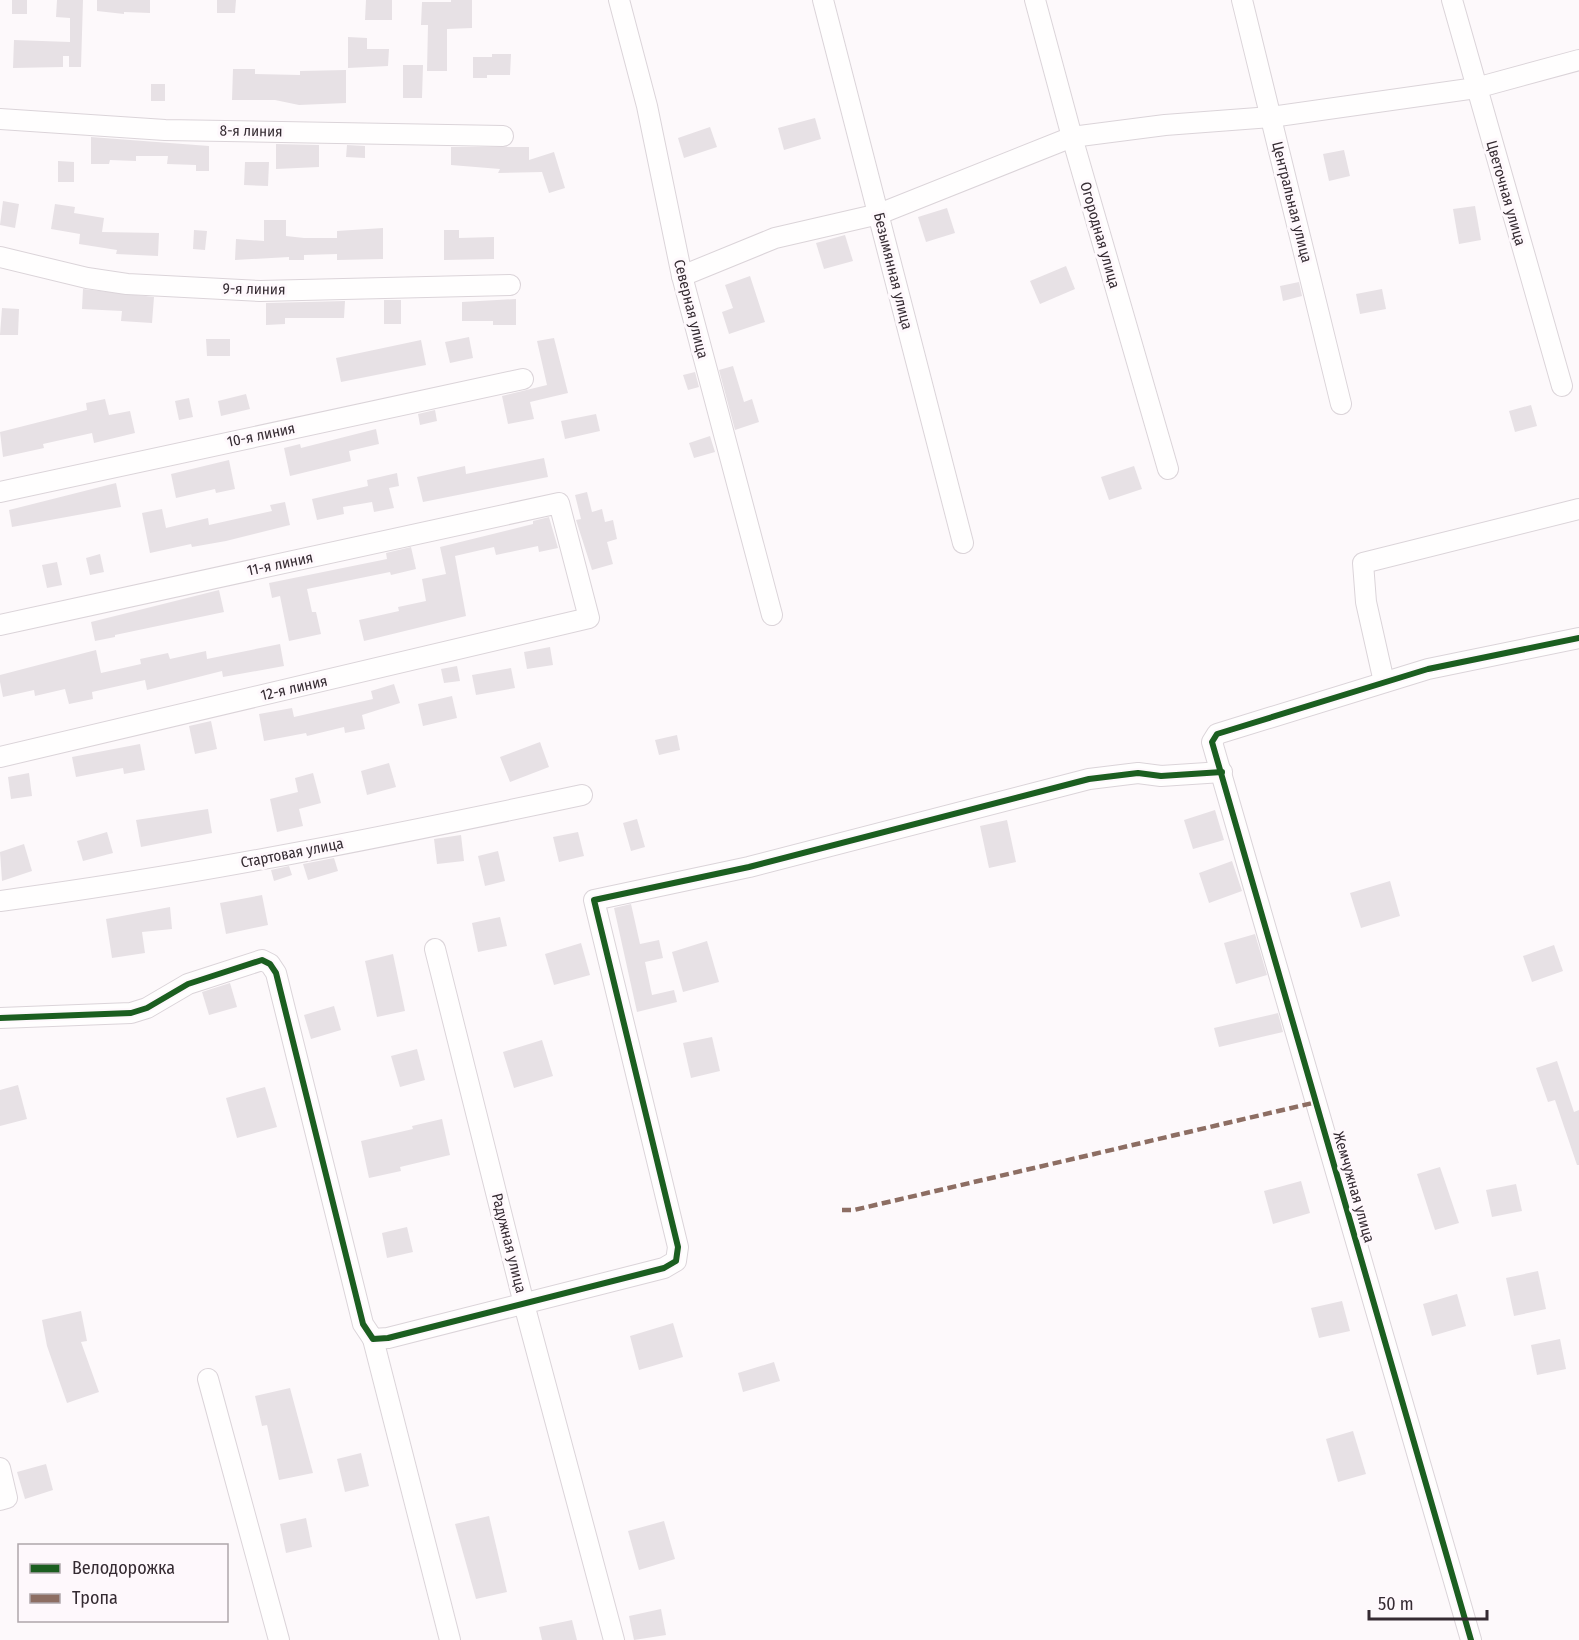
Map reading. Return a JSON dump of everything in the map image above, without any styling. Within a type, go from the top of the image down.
[{"type":"street","name":"Северная улица","points":[[620,0],[647,106],[682,276],[772,615]]},
{"type":"street","name":"Безымянная улица","points":[[823,0],[963,543]]},
{"type":"street","name":"Огородная улица","points":[[1035,0],[1168,469]]},
{"type":"street","name":"Центральная улица","points":[[1242,0],[1341,404]]},
{"type":"street","name":"Цветочная улица","points":[[1452,0],[1562,386]]},
{"type":"street","points":[[682,276],[775,238],[879,214],[1072,137],[1165,125],[1271,117],[1476,88],[1579,60]]},
{"type":"street","name":"8-я линия","points":[[0,119],[165,130],[503,136]]},
{"type":"street","name":"9-я линия","points":[[0,257],[87,278],[149,285],[260,291],[510,285]]},
{"type":"street","name":"10-я линия","points":[[0,492],[523,379]]},
{"type":"street","name":"11-я линия","points":[[0,625],[559,503],[589,618]]},
{"type":"street","points":[[1579,509],[1363,563],[1366,602],[1384,682],[1428,669],[1579,638]]},
{"type":"street","name":"12-я линия","points":[[0,757],[589,618]]},
{"type":"street","name":"Жемчужная улица","points":[[1384,682],[1216,734],[1212,742],[1471,1640]]},
{"type":"street","points":[[373,1339],[388,1338],[664,1268],[676,1261],[678,1247],[594,900],[749,867],[1089,779],[1138,773],[1161,776],[1222,772]]},
{"type":"street","name":"Стартовая улица","points":[[0,901],[101,888],[239,863],[582,795]]},
{"type":"street","name":"Радужная улица","points":[[435,949],[524,1304],[614,1640]]},
{"type":"street","points":[[0,1018],[131,1013],[147,1008],[188,984],[262,960],[270,964],[276,973],[363,1324],[373,1339],[450,1640]]},
{"type":"street","points":[[208,1379],[279,1640]]},
{"type":"street","points":[[0,1468],[7,1498],[0,1500]]},
{"type":"building","points":[[12,0],[27,0],[27,14],[12,14]]},
{"type":"building","points":[[57,0],[83,0],[81,67],[69,67],[69,56],[63,56],[63,67],[13,68],[14,40],[70,42],[70,18],[56,17]]},
{"type":"building","points":[[97,0],[150,0],[150,13],[124,12],[124,14],[97,11]]},
{"type":"building","points":[[217,0],[236,0],[235,13],[217,13]]},
{"type":"building","points":[[366,0],[392,0],[392,20],[365,20]]},
{"type":"building","points":[[451,0],[472,0],[472,28],[447,29],[447,71],[427,71],[428,25],[421,25],[422,2],[451,2]]},
{"type":"building","points":[[348,37],[367,38],[367,49],[389,49],[388,66],[348,68]]},
{"type":"building","points":[[492,54],[511,54],[510,75],[487,75],[487,78],[473,78],[473,57],[492,57]]},
{"type":"building","points":[[403,65],[423,65],[422,98],[403,98]]},
{"type":"building","points":[[233,69],[255,69],[255,74],[300,75],[300,71],[346,70],[346,103],[299,105],[275,100],[232,100]]},
{"type":"building","points":[[151,84],[165,84],[165,101],[151,101]]},
{"type":"building","points":[[815,118],[821,139],[784,150],[778,128]]},
{"type":"building","points":[[710,127],[717,147],[684,158],[678,138]]},
{"type":"building","points":[[91,137],[209,146],[209,171],[196,171],[196,165],[167,164],[168,156],[136,156],[136,161],[110,160],[109,164],[91,164]]},
{"type":"building","points":[[276,144],[319,145],[319,167],[276,169]]},
{"type":"building","points":[[347,145],[365,146],[365,158],[346,157]]},
{"type":"building","points":[[451,147],[529,147],[529,160],[554,152],[565,188],[549,193],[542,172],[498,173],[500,169],[451,165]]},
{"type":"building","points":[[1344,150],[1350,176],[1329,181],[1323,154]]},
{"type":"building","points":[[58,161],[74,162],[74,182],[58,182]]},
{"type":"building","points":[[245,162],[269,162],[268,186],[244,185]]},
{"type":"building","points":[[3,201],[19,204],[15,228],[0,225]]},
{"type":"building","points":[[55,204],[75,207],[74,213],[104,218],[102,232],[159,233],[158,256],[116,254],[117,250],[79,244],[80,234],[51,229]]},
{"type":"building","points":[[1475,206],[1481,240],[1459,244],[1453,209]]},
{"type":"building","points":[[947,208],[955,233],[926,242],[918,217]]},
{"type":"building","points":[[264,220],[286,220],[286,236],[304,238],[337,238],[337,231],[383,228],[383,259],[337,260],[337,254],[304,255],[304,260],[289,260],[289,257],[235,260],[236,239],[264,241]]},
{"type":"building","points":[[194,230],[207,231],[205,250],[193,249]]},
{"type":"building","points":[[444,230],[459,230],[459,238],[494,237],[494,259],[444,260]]},
{"type":"building","points":[[845,235],[853,261],[824,269],[816,243]]},
{"type":"building","points":[[1066,266],[1075,289],[1040,304],[1030,281]]},
{"type":"building","points":[[750,276],[765,322],[729,334],[722,312],[733,308],[725,285]]},
{"type":"building","points":[[1299,282],[1302,296],[1283,301],[1280,286]]},
{"type":"building","points":[[83,289],[154,297],[152,323],[121,321],[122,311],[82,309]]},
{"type":"building","points":[[1382,289],[1386,309],[1360,314],[1356,294]]},
{"type":"building","points":[[516,299],[516,325],[493,325],[493,321],[462,321],[462,302]]},
{"type":"building","points":[[384,300],[401,300],[401,324],[384,324]]},
{"type":"building","points":[[345,301],[344,318],[285,318],[285,324],[266,325],[266,303]]},
{"type":"building","points":[[2,308],[19,309],[18,335],[0,335]]},
{"type":"building","points":[[469,337],[473,358],[450,363],[445,342]]},
{"type":"building","points":[[554,338],[568,393],[530,402],[534,419],[508,424],[502,396],[547,385],[537,341]]},
{"type":"building","points":[[206,339],[230,339],[230,356],[207,356]]},
{"type":"building","points":[[421,340],[426,365],[341,382],[336,358]]},
{"type":"building","points":[[733,366],[744,402],[752,399],[759,422],[735,430],[719,370]]},
{"type":"building","points":[[695,372],[699,387],[688,390],[683,375]]},
{"type":"building","points":[[246,394],[250,409],[221,416],[218,401]]},
{"type":"building","points":[[189,398],[193,417],[179,420],[175,401]]},
{"type":"building","points":[[105,399],[109,415],[130,411],[135,433],[94,443],[92,433],[43,444],[44,448],[3,457],[0,432],[87,410],[86,403]]},
{"type":"building","points":[[1531,405],[1537,426],[1515,432],[1509,411]]},
{"type":"building","points":[[435,410],[437,421],[420,425],[418,414]]},
{"type":"building","points":[[596,414],[600,431],[565,439],[561,421]]},
{"type":"building","points":[[376,429],[379,444],[349,451],[351,461],[290,476],[284,448],[300,444],[301,448]]},
{"type":"building","points":[[710,436],[715,452],[694,458],[689,443]]},
{"type":"building","points":[[544,458],[548,477],[423,502],[417,477],[465,466],[466,474]]},
{"type":"building","points":[[229,460],[235,489],[216,493],[215,489],[176,498],[171,474]]},
{"type":"building","points":[[1134,466],[1142,489],[1109,500],[1101,477]]},
{"type":"building","points":[[397,473],[399,486],[389,488],[394,508],[374,512],[372,502],[343,507],[344,514],[317,520],[312,499],[368,486],[367,480]]},
{"type":"building","points":[[116,483],[121,507],[12,527],[9,510]]},
{"type":"building","points":[[587,492],[592,512],[602,509],[605,522],[613,520],[617,539],[607,542],[613,564],[592,570],[576,520],[581,519],[575,495]]},
{"type":"building","points":[[285,502],[290,525],[226,541],[192,547],[191,544],[150,553],[142,513],[162,509],[166,528],[208,518],[209,525],[272,511],[270,505]]},
{"type":"building","points":[[549,517],[558,548],[539,552],[538,546],[496,555],[494,547],[455,556],[466,616],[364,641],[359,620],[399,611],[398,607],[426,601],[422,579],[446,574],[440,547],[533,524],[533,521]]},
{"type":"building","points":[[411,547],[416,569],[307,589],[312,612],[316,612],[321,634],[289,641],[280,596],[272,598],[269,583],[387,559],[386,553]]},
{"type":"building","points":[[100,554],[104,572],[90,575],[86,558]]},
{"type":"building","points":[[57,562],[62,585],[47,588],[42,565]]},
{"type":"building","points":[[219,590],[224,612],[95,641],[91,622]]},
{"type":"building","points":[[280,644],[284,666],[223,677],[222,671],[147,690],[145,680],[92,692],[93,699],[69,704],[65,689],[35,696],[34,690],[3,697],[0,682],[0,675],[96,650],[101,673],[141,664],[140,659],[168,653],[170,659],[206,651],[207,659]]},
{"type":"building","points":[[550,647],[553,665],[527,669],[524,652]]},
{"type":"building","points":[[457,666],[460,681],[444,683],[441,669]]},
{"type":"building","points":[[511,668],[515,688],[476,695],[472,675]]},
{"type":"building","points":[[394,684],[400,703],[362,715],[365,729],[345,733],[344,727],[307,736],[306,733],[264,741],[259,714],[292,708],[294,717],[373,699],[371,691]]},
{"type":"building","points":[[452,696],[457,718],[423,726],[418,704]]},
{"type":"building","points":[[211,721],[217,749],[195,754],[189,726]]},
{"type":"building","points":[[677,735],[680,750],[659,755],[655,740]]},
{"type":"building","points":[[540,742],[549,767],[510,782],[500,757]]},
{"type":"building","points":[[140,744],[145,770],[124,774],[123,768],[76,777],[72,757]]},
{"type":"building","points":[[389,763],[396,787],[367,795],[361,771]]},
{"type":"building","points":[[29,773],[32,796],[11,799],[8,777]]},
{"type":"building","points":[[313,773],[321,803],[299,809],[303,826],[277,832],[270,799],[298,792],[295,778]]},
{"type":"building","points":[[208,809],[212,833],[141,847],[136,820]]},
{"type":"building","points":[[1215,810],[1224,840],[1193,849],[1184,820]]},
{"type":"building","points":[[637,819],[645,847],[631,851],[623,823]]},
{"type":"building","points":[[1007,820],[1016,862],[989,868],[980,826]]},
{"type":"building","points":[[107,832],[113,853],[83,861],[77,841]]},
{"type":"building","points":[[578,832],[584,856],[559,862],[553,837]]},
{"type":"building","points":[[461,835],[464,861],[437,864],[434,839]]},
{"type":"building","points":[[24,844],[32,871],[2,881],[0,852]]},
{"type":"building","points":[[498,851],[505,881],[485,886],[478,856]]},
{"type":"building","points":[[334,858],[338,871],[308,880],[303,864]]},
{"type":"building","points":[[1232,861],[1242,891],[1209,903],[1199,873]]},
{"type":"building","points":[[289,866],[292,875],[274,881],[271,870]]},
{"type":"building","points":[[1390,881],[1400,916],[1361,928],[1350,893]]},
{"type":"building","points":[[262,895],[268,925],[226,934],[220,903]]},
{"type":"building","points":[[631,904],[640,944],[659,940],[663,958],[645,962],[652,995],[674,990],[677,1002],[637,1012],[614,908]]},
{"type":"building","points":[[170,907],[172,929],[142,932],[145,953],[112,958],[106,919]]},
{"type":"building","points":[[500,917],[507,946],[478,952],[472,923]]},
{"type":"building","points":[[1255,934],[1267,975],[1236,984],[1224,943]]},
{"type":"building","points":[[707,941],[719,982],[683,992],[672,952]]},
{"type":"building","points":[[581,943],[590,975],[554,985],[545,954]]},
{"type":"building","points":[[1554,945],[1563,971],[1532,982],[1523,956]]},
{"type":"building","points":[[393,954],[405,1011],[377,1017],[365,961]]},
{"type":"building","points":[[230,983],[237,1007],[209,1015],[202,992]]},
{"type":"building","points":[[334,1006],[341,1030],[311,1039],[304,1015]]},
{"type":"building","points":[[1278,1013],[1283,1032],[1219,1047],[1214,1028]]},
{"type":"building","points":[[712,1037],[720,1071],[691,1078],[683,1043]]},
{"type":"building","points":[[542,1040],[553,1076],[514,1088],[503,1052]]},
{"type":"building","points":[[417,1049],[425,1080],[400,1087],[391,1056]]},
{"type":"building","points":[[1557,1061],[1574,1112],[1579,1110],[1579,1165],[1577,1165],[1555,1100],[1548,1102],[1536,1068]]},
{"type":"building","points":[[18,1085],[27,1119],[0,1126],[0,1090]]},
{"type":"building","points":[[265,1087],[277,1127],[237,1138],[226,1098]]},
{"type":"building","points":[[442,1119],[450,1155],[400,1167],[401,1171],[369,1178],[361,1141],[413,1129],[412,1126]]},
{"type":"building","points":[[1440,1167],[1459,1223],[1435,1230],[1417,1174]]},
{"type":"building","points":[[1301,1181],[1310,1213],[1273,1224],[1264,1191]]},
{"type":"building","points":[[1516,1184],[1522,1211],[1492,1217],[1486,1190]]},
{"type":"building","points":[[407,1227],[413,1252],[387,1258],[382,1233]]},
{"type":"building","points":[[1538,1271],[1546,1309],[1514,1316],[1506,1278]]},
{"type":"building","points":[[1457,1294],[1466,1326],[1432,1336],[1423,1304]]},
{"type":"building","points":[[1342,1301],[1350,1331],[1319,1338],[1311,1308]]},
{"type":"building","points":[[81,1311],[87,1341],[81,1342],[99,1392],[67,1403],[47,1346],[42,1320]]},
{"type":"building","points":[[673,1323],[683,1357],[639,1370],[630,1336]]},
{"type":"building","points":[[1560,1339],[1566,1369],[1537,1375],[1531,1345]]},
{"type":"building","points":[[774,1362],[780,1381],[743,1392],[738,1373]]},
{"type":"building","points":[[290,1388],[313,1473],[279,1480],[267,1425],[262,1426],[255,1396]]},
{"type":"building","points":[[1353,1431],[1366,1474],[1338,1482],[1326,1439]]},
{"type":"building","points":[[361,1453],[369,1486],[345,1492],[337,1459]]},
{"type":"building","points":[[46,1464],[53,1490],[25,1499],[17,1472]]},
{"type":"building","points":[[489,1516],[507,1592],[476,1599],[455,1524]]},
{"type":"building","points":[[306,1518],[312,1547],[286,1553],[280,1524]]},
{"type":"building","points":[[664,1521],[675,1559],[639,1570],[628,1531]]},
{"type":"building","points":[[661,1609],[666,1635],[634,1640],[629,1616]]},
{"type":"building","points":[[572,1620],[577,1640],[542,1640],[539,1627]]},
{"type":"marked path","points":[[842,1210],[854,1210],[1317,1102]]},
{"type":"cycle path","points":[[1471,1640],[1212,742],[1217,734],[1428,669],[1579,638]]},
{"type":"cycle path","points":[[0,1018],[131,1013],[147,1008],[188,984],[262,960],[270,964],[276,973],[363,1324],[373,1339],[388,1338],[664,1268],[676,1261],[678,1247],[594,900],[749,867],[1089,779],[1138,773],[1161,776],[1222,772]]}]
